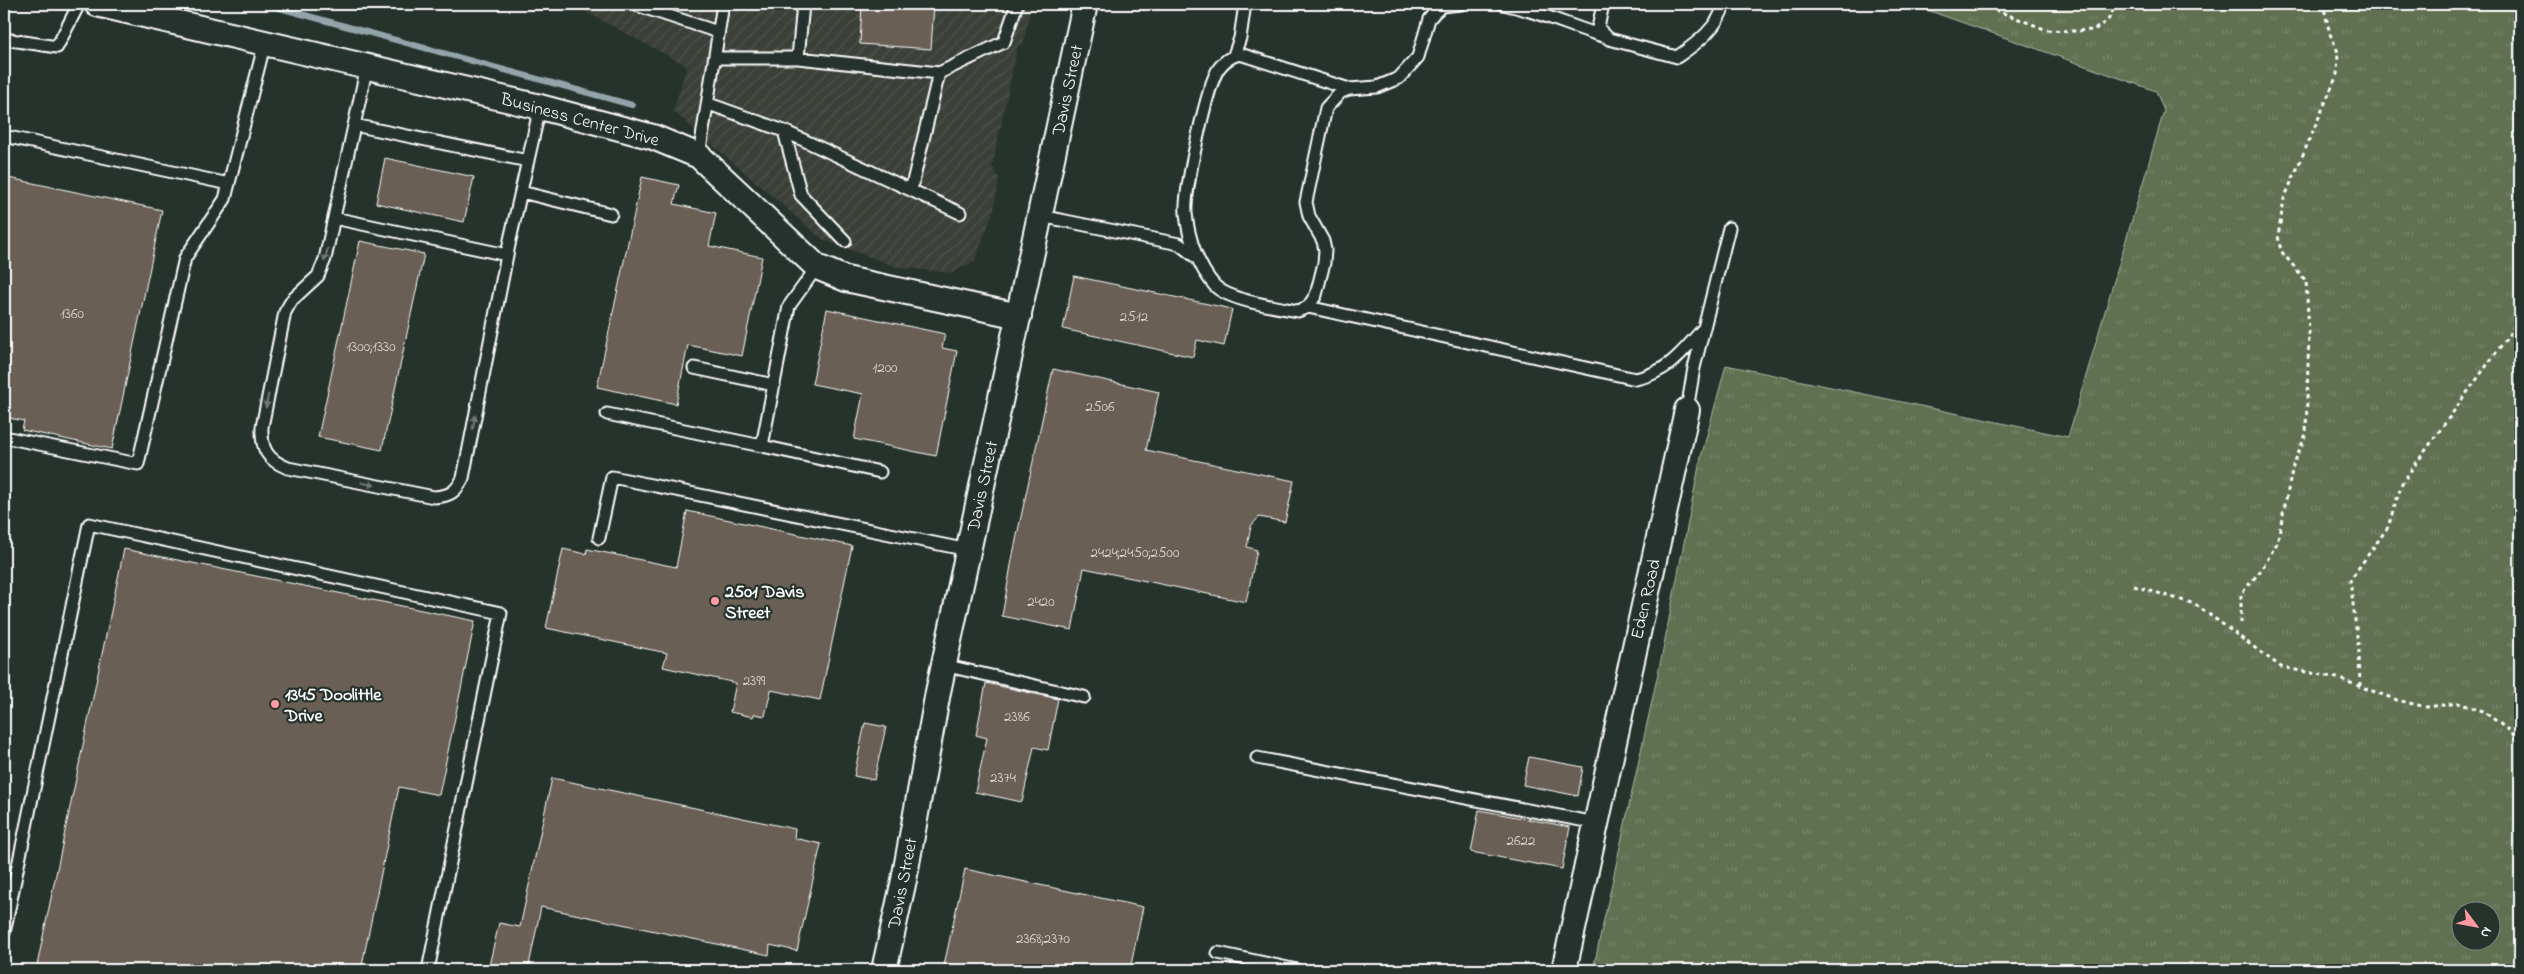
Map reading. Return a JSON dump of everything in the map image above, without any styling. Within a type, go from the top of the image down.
[{"type":"street","name":"Business Center Drive","points":[[98,4],[540,107],[653,137],[699,156],[816,267],[846,280],[1020,316]]},
{"type":"street","name":"Davis Street","points":[[884,970],[904,880],[968,550],[1020,316],[1085,4]]},
{"type":"street","name":"Eden Road","points":[[1564,970],[1687,410]]},
{"type":"lane","points":[[4,39],[57,47],[79,4]]},
{"type":"lane","points":[[633,4],[718,32]]},
{"type":"lane","points":[[662,4],[666,15]]},
{"type":"lane","points":[[699,156],[723,4]]},
{"type":"lane","points":[[798,58],[803,4]]},
{"type":"lane","points":[[715,58],[798,58],[939,73],[1004,42],[1017,4]]},
{"type":"lane","points":[[1245,4],[1240,38],[1234,55],[1218,69],[1206,97],[1186,212],[1198,259],[1214,285],[1224,294],[1298,311],[1308,307],[1636,379],[1653,375],[1671,365],[1704,328]]},
{"type":"lane","points":[[1234,55],[1240,54],[1349,89],[1377,87],[1399,78],[1418,57],[1429,19],[1435,12],[1442,6],[1462,4]]},
{"type":"lane","points":[[1503,4],[1545,14],[1570,26],[1609,39],[1677,57],[1691,48],[1714,26],[1724,4]]},
{"type":"lane","points":[[1603,4],[1598,28],[1603,36]]},
{"type":"lane","points":[[4,436],[138,464],[184,258],[225,200],[265,42]]},
{"type":"lane","points":[[367,66],[326,259],[318,276],[292,300],[285,312],[262,427],[262,442],[267,455],[276,463],[288,468],[434,497],[445,496],[457,491],[463,478],[510,240],[540,107]]},
{"type":"lane","points":[[912,190],[939,73]]},
{"type":"lane","points":[[1308,307],[1316,295],[1325,250],[1306,202],[1308,190],[1326,108],[1330,100],[1349,89]]},
{"type":"lane","points":[[708,104],[784,131],[960,213]]},
{"type":"lane","points":[[354,125],[528,161]]},
{"type":"lane","points":[[784,131],[801,195],[845,241]]},
{"type":"lane","points":[[4,136],[229,184]]},
{"type":"lane","points":[[521,192],[611,214]]},
{"type":"lane","points":[[336,213],[507,255]]},
{"type":"lane","points":[[1041,216],[1179,244],[1198,259]]},
{"type":"lane","name":"Eden Road","points":[[1687,410],[1704,328],[1729,228]]},
{"type":"lane","points":[[762,446],[789,306],[816,267]]},
{"type":"lane","points":[[694,368],[774,385]]},
{"type":"lane","points":[[607,414],[880,472]]},
{"type":"lane","points":[[599,538],[612,477],[968,550]]},
{"type":"lane","points":[[4,933],[89,524],[502,613],[428,970]]},
{"type":"lane","points":[[944,666],[1084,697]]},
{"type":"lane","points":[[1257,758],[1596,823]]},
{"type":"lane","points":[[1218,953],[1297,970]]},
{"type":"path","points":[[1980,4],[2047,30],[2074,31],[2094,30],[2108,20],[2116,4]]},
{"type":"path","points":[[2241,623],[2241,594],[2262,569],[2277,543],[2293,466],[2306,434],[2308,331],[2306,281],[2281,252],[2278,236],[2284,199],[2337,75],[2338,52],[2330,34],[2323,4]]},
{"type":"path","points":[[2360,686],[2359,652],[2350,580],[2388,527],[2402,483],[2513,329],[2520,297]]},
{"type":"path","points":[[2134,586],[2195,604],[2281,666],[2337,678],[2397,700],[2426,706],[2458,703],[2483,711],[2511,732],[2520,742]]},
{"type":"shaded area","points":[[571,4],[1032,4],[1023,45],[1018,45],[992,167],[999,178],[994,209],[975,261],[952,273],[897,267],[822,239],[673,111],[687,66]]},
{"type":"green space","points":[[1910,4],[2520,4],[2520,970],[1593,970],[1662,655],[1700,461],[1726,365],[2068,437],[2164,111],[2156,91]]},
{"type":"building","points":[[862,4],[934,4],[931,49],[860,44]]},
{"type":"building","points":[[385,158],[474,177],[464,222],[376,203]]},
{"type":"building","points":[[4,177],[162,210],[112,449],[22,430],[24,421],[4,417]]},
{"type":"building","points":[[642,177],[679,185],[674,204],[716,213],[709,246],[762,257],[742,356],[688,345],[676,404],[597,387]]},
{"type":"building","points":[[360,241],[424,254],[382,450],[318,437]]},
{"type":"building","points":[[1074,276],[1232,309],[1224,346],[1197,340],[1193,357],[1063,329]]},
{"type":"building","points":[[827,309],[945,334],[942,348],[957,351],[936,456],[854,439],[863,394],[812,384]]},
{"type":"building","points":[[1053,369],[1159,392],[1146,450],[1294,481],[1285,522],[1259,517],[1251,526],[1247,547],[1257,550],[1246,602],[1084,568],[1072,630],[1002,616],[1013,554]]},
{"type":"building","name":"2501 Davis Street","points":[[687,511],[852,546],[820,700],[771,690],[765,716],[754,714],[753,717],[730,712],[736,683],[663,667],[667,653],[546,628],[563,549],[586,554],[587,549],[676,567]]},
{"type":"building","name":"1345 Doolittle Drive","points":[[124,549],[475,621],[439,795],[399,787],[361,970],[36,970]]},
{"type":"building","points":[[986,683],[1058,699],[1048,750],[1034,747],[1022,802],[975,792],[987,738],[976,735]]},
{"type":"building","points":[[865,723],[886,727],[874,780],[854,776]]},
{"type":"building","points":[[1529,757],[1583,767],[1578,796],[1523,785]]},
{"type":"building","points":[[552,778],[795,829],[794,838],[821,844],[797,951],[770,945],[769,955],[541,907],[528,970],[488,970],[499,923],[520,927]]},
{"type":"building","points":[[1479,810],[1570,827],[1562,869],[1471,852]]},
{"type":"building","points":[[965,869],[1143,907],[1130,970],[943,970]]},
{"type":"waterway","points":[[265,4],[632,105]]},
{"type":"place","name":"2501 Davis Street","points":[[715,601]]},
{"type":"place","name":"1345 Doolittle Drive","points":[[275,704]]}]
